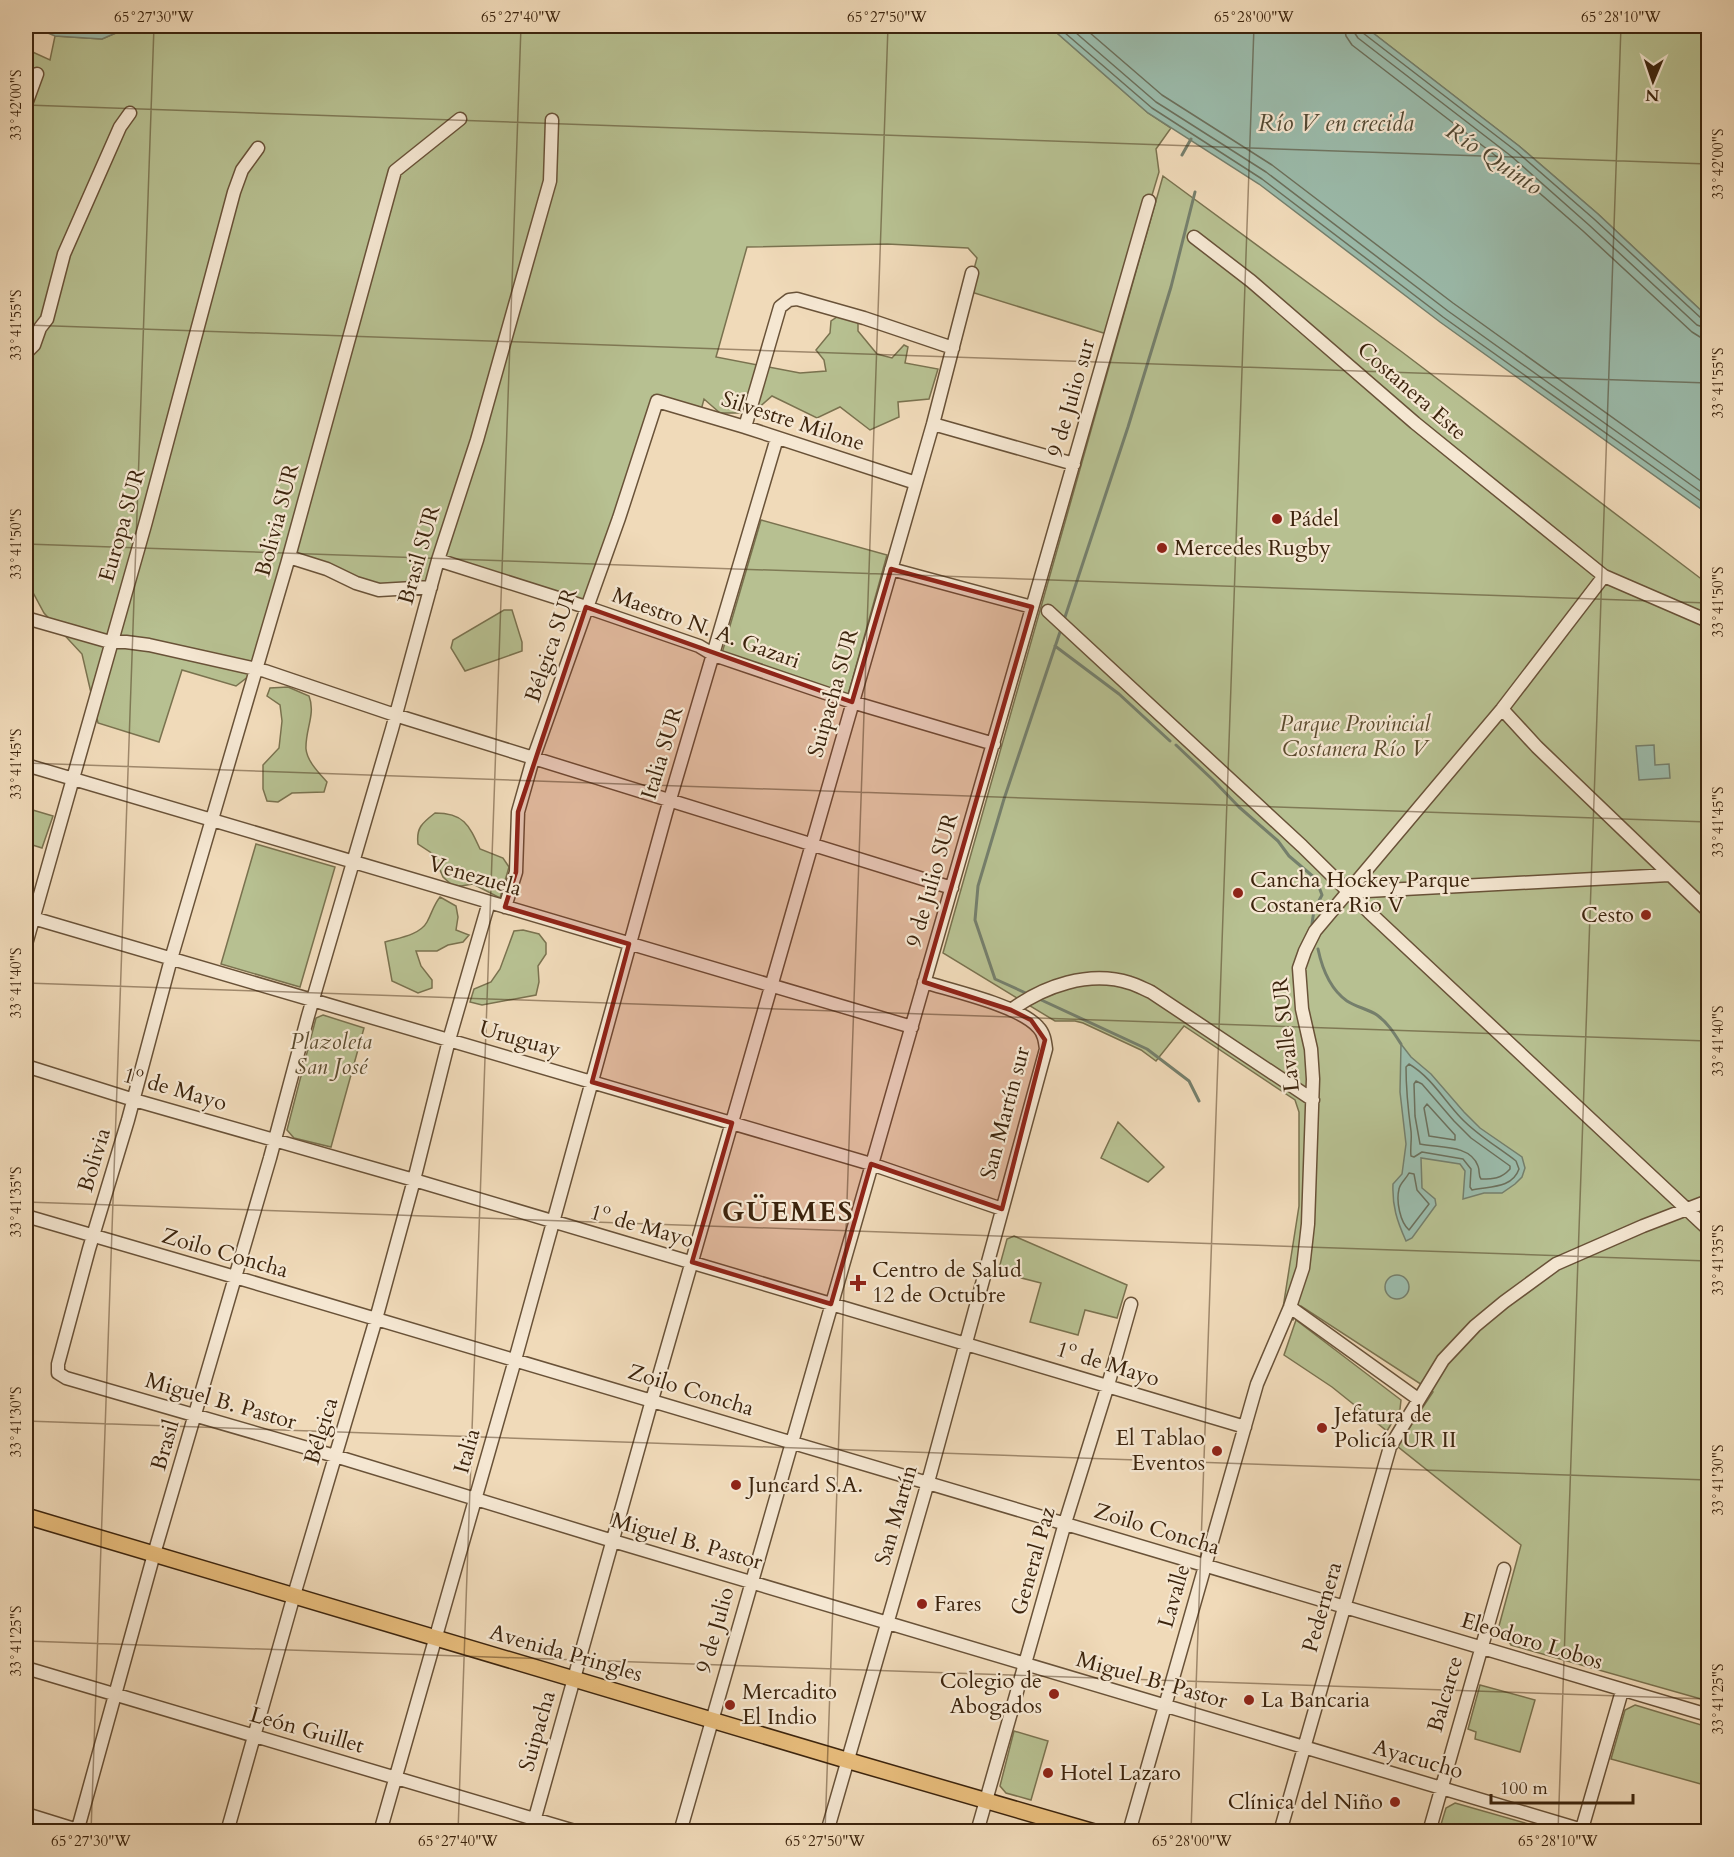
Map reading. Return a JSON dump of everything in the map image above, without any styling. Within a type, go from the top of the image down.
[{"type":"main road","name":"Avenida Pringles","points":[[26,1516],[1094,1832]]},
{"type":"street","points":[[26,104],[37,74]]},
{"type":"street","points":[[26,353],[34,345],[46,319],[64,254],[120,127],[130,113]]},
{"type":"street","name":"Bolivia SUR","points":[[171,959],[257,670],[395,171],[460,118]]},
{"type":"street","name":"Brasil SUR","points":[[312,1000],[438,560],[477,440],[550,181],[552,120]]},
{"type":"street","name":"Europa SUR","points":[[26,944],[29,917],[146,519],[234,192],[242,170],[258,148]]},
{"type":"street","name":"9 de Julio sur","points":[[1032,607],[1149,201]]},
{"type":"street","name":"Costanera Este","points":[[1194,237],[1251,281],[1415,423],[1604,576],[1708,621]]},
{"type":"street","name":"Suipacha SUR","points":[[732,1123],[933,424],[972,273]]},
{"type":"street","points":[[745,428],[780,307],[789,300],[797,299],[864,318],[953,348]]},
{"type":"street","name":"Silvestre Milone","points":[[657,401],[916,483]]},
{"type":"street","name":"Bélgica SUR","points":[[505,907],[516,872],[518,812],[533,759],[619,518],[657,401]]},
{"type":"street","points":[[933,424],[1074,465]]},
{"type":"street","name":"Italia SUR","points":[[592,1082],[670,801],[777,438]]},
{"type":"street","points":[[289,557],[380,590],[431,586]]},
{"type":"street","name":"Maestro N. A. Gazari","points":[[438,560],[586,607],[699,646],[714,655],[852,702],[994,744]]},
{"type":"street","points":[[891,569],[1032,607]]},
{"type":"street","name":"Lavalle SUR","points":[[1290,1306],[1303,1268],[1306,1246],[1313,1100],[1312,1061],[1302,1009],[1299,968],[1305,951],[1315,931],[1502,709],[1604,576]]},
{"type":"street","name":"9 de Julio SUR","points":[[872,1164],[1032,607]]},
{"type":"street","points":[[1048,611],[1302,846],[1348,892],[1708,1229]]},
{"type":"street","points":[[26,618],[110,642],[149,645],[257,670],[533,759],[952,888]]},
{"type":"street","points":[[1502,709],[1537,747],[1708,911]]},
{"type":"street","name":"Venezuela","points":[[26,765],[912,1027]]},
{"type":"street","points":[[1348,892],[1669,875]]},
{"type":"street","points":[[449,1040],[489,902]]},
{"type":"street","name":"Uruguay","points":[[29,917],[872,1164],[1002,1209]]},
{"type":"street","name":"Bolivia","points":[[58,1373],[58,1364],[134,1100],[171,959]]},
{"type":"street","points":[[924,982],[1011,1010],[1031,996],[1090,978],[1129,982],[1151,992],[1313,1100]]},
{"type":"street","name":"Brasil","points":[[80,1831],[154,1554],[235,1277],[312,1000]]},
{"type":"street","name":"San Martín sur","points":[[1002,1209],[1046,1049],[1040,1029],[1031,1020],[1011,1010]]},
{"type":"street","name":"Bélgica","points":[[227,1832],[376,1319],[449,1040]]},
{"type":"street","name":"1º de Mayo","points":[[26,1066],[134,1100],[414,1180],[1245,1427]]},
{"type":"street","name":"Italia","points":[[380,1832],[592,1082]]},
{"type":"street","name":"Suipacha","points":[[531,1832],[732,1123]]},
{"type":"street","name":"9 de Julio","points":[[680,1832],[872,1164]]},
{"type":"street","name":"Pedernera","points":[[1280,1832],[1390,1447],[1443,1360],[1475,1326],[1556,1264],[1643,1226],[1708,1202]]},
{"type":"street","name":"San Martín","points":[[827,1832],[928,1482],[1002,1209]]},
{"type":"street","name":"Zoilo Concha","points":[[26,1216],[1204,1564],[1343,1608]]},
{"type":"street","name":"General Paz","points":[[977,1832],[1065,1523],[1131,1304]]},
{"type":"street","points":[[1290,1306],[1418,1400]]},
{"type":"street","name":"Lavalle","points":[[1129,1832],[1257,1384],[1290,1306]]},
{"type":"street","name":"Miguel B. Pastor","points":[[58,1373],[66,1378],[335,1456],[1304,1748]]},
{"type":"street","name":"Balcarce","points":[[1429,1832],[1504,1569]]},
{"type":"street","name":"Eleodoro Lobos","points":[[1343,1608],[1708,1715]]},
{"type":"street","name":"León Guillet","points":[[26,1668],[578,1832]]},
{"type":"street","points":[[1584,1831],[1622,1690]]},
{"type":"street","name":"Ayacucho","points":[[1304,1748],[1584,1831]]},
{"type":"street","points":[[26,1814],[80,1831]]},
{"type":"highlighted area","points":[[891,569],[1032,607],[924,982],[1011,1010],[1031,1020],[1045,1040],[1002,1209],[871,1164],[831,1304],[692,1262],[732,1123],[592,1082],[629,944],[505,907],[516,872],[518,812],[586,607],[852,702]]},
{"type":"green space","points":[[132,26],[1049,26],[1148,113],[1171,128],[1156,149],[1159,172],[1110,335],[968,291],[977,258],[968,248],[887,244],[747,247],[716,357],[800,373],[826,371],[824,360],[816,350],[830,333],[831,321],[840,315],[858,322],[858,331],[877,354],[892,358],[904,345],[908,347],[905,363],[938,369],[929,399],[898,402],[899,417],[870,430],[840,407],[817,418],[772,396],[756,410],[743,413],[720,413],[704,399],[700,414],[657,401],[586,607],[438,560],[431,587],[379,590],[291,558],[257,670],[236,686],[182,670],[159,742],[98,723],[82,654],[44,613],[29,585],[26,554],[26,49],[50,60],[55,36],[102,39]]},
{"type":"green space","points":[[1364,26],[1708,26],[1708,317],[1598,214],[1519,146]]},
{"type":"green space","name":"Parque Provincial Costanera Río V","points":[[1163,176],[1402,352],[1708,584],[1708,1701],[1511,1645],[1499,1626],[1521,1545],[1397,1446],[1433,1392],[1301,1306],[1293,1320],[1283,1308],[1299,1206],[1299,1112],[1295,1100],[1184,1026],[1156,1061],[1141,1050],[1083,1023],[1055,1021],[943,953]]},
{"type":"green space","points":[[761,520],[887,555],[848,695],[722,653]]},
{"type":"green space","points":[[504,610],[512,610],[522,642],[522,651],[465,671],[451,648],[453,640]]},
{"type":"green space","points":[[288,687],[309,696],[311,716],[306,749],[314,767],[327,782],[324,792],[292,793],[278,802],[267,801],[263,789],[263,765],[279,748],[282,721],[280,705],[267,696],[270,688]]},
{"type":"green space","points":[[26,808],[53,816],[42,848],[26,843]]},
{"type":"green space","points":[[435,813],[459,818],[469,827],[480,849],[503,858],[509,867],[500,898],[473,884],[452,885],[443,877],[433,854],[418,844],[421,826]]},
{"type":"green space","points":[[256,844],[335,867],[300,987],[221,964]]},
{"type":"green space","points":[[440,897],[456,906],[458,917],[456,930],[469,935],[463,942],[448,945],[437,951],[416,951],[421,966],[432,980],[432,988],[418,993],[392,981],[385,942],[408,935],[424,926]]},
{"type":"green space","points":[[523,930],[539,934],[546,943],[546,954],[538,966],[539,982],[536,995],[482,1005],[470,1002],[474,989],[491,982],[500,969],[514,931]]},
{"type":"green space","name":"Plazoleta San José","points":[[323,1015],[364,1028],[331,1147],[294,1138],[287,1130],[316,1018]]},
{"type":"green space","points":[[1118,1122],[1164,1167],[1148,1182],[1101,1158]]},
{"type":"green space","points":[[1014,1236],[1127,1285],[1117,1318],[1085,1310],[1078,1335],[1030,1322],[1041,1283],[998,1272],[1007,1239]]},
{"type":"green space","points":[[1296,1320],[1401,1400],[1400,1409],[1387,1431],[1332,1387],[1284,1355]]},
{"type":"green space","points":[[1480,1685],[1535,1700],[1520,1752],[1475,1739],[1476,1732],[1468,1729]]},
{"type":"green space","points":[[1635,1705],[1708,1727],[1708,1786],[1611,1759],[1625,1710]]},
{"type":"green space","points":[[1014,1731],[1048,1741],[1031,1800],[1006,1793],[1000,1786]]},
{"type":"green space","points":[[1455,1803],[1553,1831],[1439,1831],[1446,1808]]},
{"type":"water","points":[[31,26],[132,26],[102,39],[55,36]]},
{"type":"water","name":"Río V en crecida","points":[[1049,26],[1364,26],[1519,146],[1598,214],[1708,317],[1708,514],[1440,322],[1259,184],[1148,113]]},
{"type":"water","points":[[1654,745],[1655,765],[1669,764],[1670,778],[1639,780],[1636,746]]},
{"type":"water","points":[[1401,1044],[1480,1128],[1522,1157],[1525,1168],[1522,1177],[1502,1193],[1484,1193],[1463,1199],[1465,1171],[1460,1164],[1421,1158],[1422,1188],[1435,1199],[1436,1205],[1412,1238],[1406,1241],[1393,1199],[1393,1184],[1402,1174],[1406,1144],[1400,1092]]},
{"type":"water","points":[[1397,1275],[1406,1278],[1409,1287],[1406,1296],[1397,1299],[1388,1296],[1385,1287],[1388,1278]]},
{"type":"waterway","points":[[1182,155],[1191,139]]},
{"type":"waterway","points":[[1065,617],[1128,427],[1171,287],[1195,192]]},
{"type":"waterway","points":[[1028,994],[995,979],[975,920],[978,886],[1004,799],[1060,632]]},
{"type":"waterway","points":[[1055,646],[1119,694],[1170,741]]},
{"type":"waterway","points":[[1176,745],[1239,807],[1278,841],[1289,856],[1316,879],[1322,895],[1314,910],[1312,924]]},
{"type":"waterway","points":[[1318,949],[1324,971],[1341,996],[1381,1018],[1401,1044]]},
{"type":"waterway","points":[[1037,998],[1147,1049],[1189,1081],[1199,1101]]},
{"type":"place","name":"Pádel","points":[[1277,519]]},
{"type":"place","name":"Mercedes Rugby","points":[[1162,548]]},
{"type":"place","name":"Cancha Hockey Parque Costanera Rio V","points":[[1238,893]]},
{"type":"place","name":"Cesto","points":[[1646,915]]},
{"type":"place","name":"Centro de Salud 12 de Octubre","points":[[858,1283]]},
{"type":"place","name":"Jefatura de Policía UR II","points":[[1322,1428]]},
{"type":"place","name":"El Tablao Eventos","points":[[1217,1451]]},
{"type":"place","name":"Juncard S.A.","points":[[736,1485]]},
{"type":"place","name":"Fares","points":[[922,1604]]},
{"type":"place","name":"Colegio de Abogados","points":[[1054,1694]]},
{"type":"place","name":"La Bancaria","points":[[1249,1700]]},
{"type":"place","name":"Mercadito El Indio","points":[[730,1705]]},
{"type":"place","name":"Hotel Lazaro","points":[[1048,1773]]},
{"type":"place","name":"Clínica del Niño","points":[[1395,1802]]},
{"type":"district","name":"GÜEMES","points":[[788,1212]]},
{"type":"water label","name":"Río Quinto","points":[[1494,159]]}]
